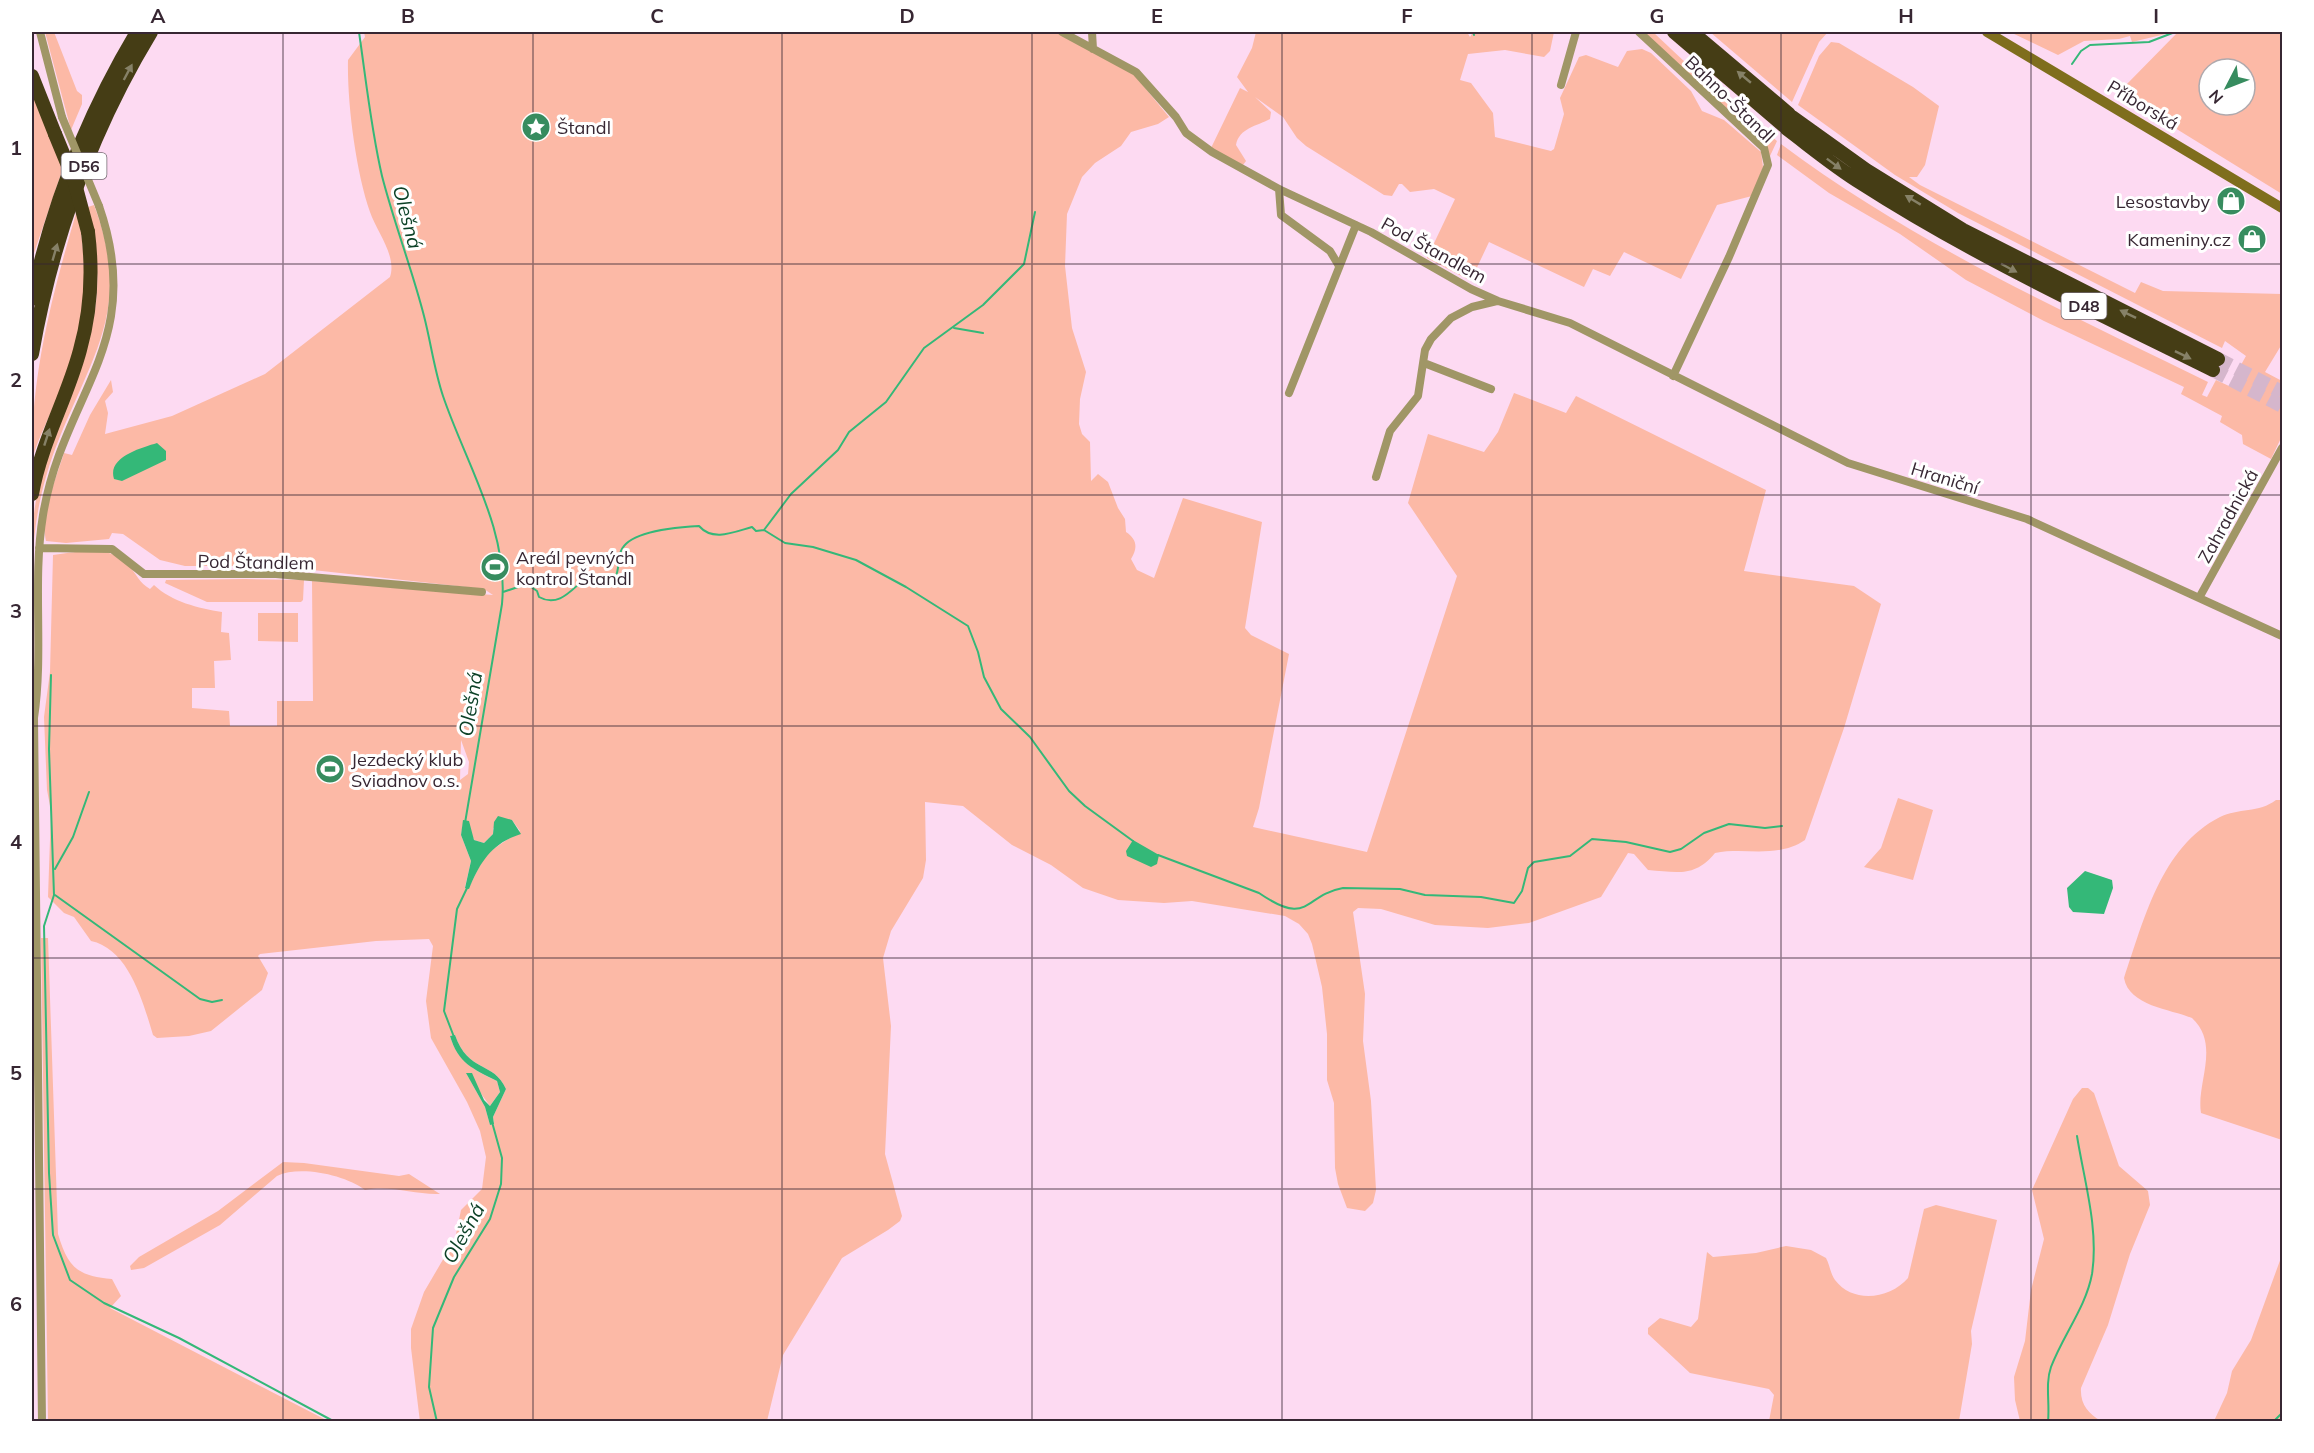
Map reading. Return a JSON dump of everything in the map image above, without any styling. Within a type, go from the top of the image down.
[{"type":"highway","name":"D56","points":[[32,299],[43,251],[71,167],[103,95],[137,32]]},
{"type":"highway","name":"D56","points":[[32,354],[54,254],[72,199],[105,118],[151,32]]},
{"type":"highway","name":"D48","points":[[1674,32],[1788,122],[1858,182],[1902,209],[2044,286],[2215,364]]},
{"type":"highway","name":"D48","points":[[1692,32],[1788,122]]},
{"type":"highway","points":[[32,76],[78,194],[88,232],[91,277],[85,332],[80,352],[42,453],[32,494]]},
{"type":"main road","name":"Příborská","points":[[1987,32],[2283,208]]},
{"type":"street","points":[[40,32],[62,117],[99,206],[112,262],[111,324],[97,369],[54,472],[44,513],[39,548],[39,687],[34,718],[42,1422]]},
{"type":"street","name":"Pod Štandlem","points":[[1062,32],[1136,72],[1176,117],[1186,133],[1212,152],[1279,189],[1356,225],[1498,301],[1570,323],[1603,340]]},
{"type":"street","points":[[1092,32],[1093,49]]},
{"type":"street","points":[[1561,85],[1576,32]]},
{"type":"street","name":"Bahno-Štandl","points":[[1639,32],[1764,148],[1768,165],[1673,376]]},
{"type":"street","points":[[1279,189],[1281,215],[1330,251],[1339,266]]},
{"type":"street","name":"Pod Štandlem","points":[[1289,393],[1356,225]]},
{"type":"street","name":"Pod Štandlem","points":[[1376,477],[1390,431],[1418,396],[1425,350],[1431,339],[1451,318],[1472,308],[1498,301]]},
{"type":"street","name":"Hraniční","points":[[1603,340],[1848,463],[2027,519],[2283,636]]},
{"type":"street","points":[[1424,363],[1491,389]]},
{"type":"street","name":"Zahradnická","points":[[2199,598],[2283,448]]},
{"type":"street","name":"Pod Štandlem","points":[[39,548],[112,549],[144,574],[276,574],[482,592]]},
{"type":"shaded area","points":[[45,32],[54,32],[77,91],[82,95],[82,104],[71,130]]},
{"type":"shaded area","points":[[364,32],[1055,32],[1131,71],[1169,117],[1158,124],[1131,132],[1121,146],[1095,163],[1082,177],[1067,214],[1065,266],[1072,328],[1086,372],[1080,399],[1079,424],[1082,434],[1090,442],[1091,481],[1098,474],[1108,482],[1125,519],[1126,532],[1134,541],[1135,551],[1131,559],[1137,570],[1154,578],[1183,498],[1262,522],[1245,628],[1251,635],[1289,654],[1259,808],[1253,827],[1367,852],[1457,576],[1408,503],[1428,434],[1484,452],[1498,432],[1514,393],[1566,413],[1576,396],[1766,490],[1744,571],[1854,586],[1881,604],[1844,728],[1805,840],[1794,846],[1772,851],[1715,853],[1700,866],[1684,872],[1648,870],[1634,854],[1628,853],[1601,897],[1529,923],[1488,928],[1435,925],[1381,909],[1358,908],[1353,912],[1365,994],[1363,1041],[1371,1101],[1376,1190],[1373,1203],[1365,1211],[1347,1208],[1338,1184],[1335,1168],[1334,1103],[1327,1080],[1327,1034],[1322,987],[1312,944],[1308,934],[1299,924],[1285,916],[1192,901],[1164,903],[1118,900],[1083,888],[1051,865],[1012,845],[963,806],[925,802],[926,860],[923,878],[891,931],[883,958],[891,1026],[885,1154],[902,1216],[900,1221],[888,1230],[842,1258],[783,1355],[767,1421],[420,1422],[411,1348],[411,1329],[424,1292],[455,1239],[461,1210],[482,1189],[486,1157],[480,1131],[467,1102],[431,1038],[426,1001],[433,946],[429,939],[376,941],[260,954],[258,956],[268,973],[262,990],[211,1031],[189,1036],[157,1038],[153,1035],[139,993],[125,966],[115,954],[91,941],[74,917],[64,913],[48,897],[51,811],[47,790],[44,717],[50,672],[53,555],[84,551],[102,551],[111,554],[128,565],[146,587],[150,589],[154,585],[177,600],[222,612],[221,632],[229,633],[231,660],[214,661],[215,688],[192,688],[192,708],[229,711],[230,726],[277,726],[277,701],[313,701],[312,581],[493,595],[484,589],[277,566],[185,566],[160,560],[123,534],[112,533],[109,539],[66,543],[46,541],[47,508],[64,453],[72,455],[90,415],[111,380],[113,392],[105,401],[108,413],[105,434],[172,416],[265,374],[390,277],[389,252],[365,196],[351,116],[348,60],[365,37]],"holes":[[[461,740],[469,762],[468,774],[460,780]],[[512,820],[520,831],[492,850],[482,861],[468,889],[465,887],[471,861],[461,835],[463,824],[469,828],[474,840],[484,843],[493,834],[493,828]],[[455,1035],[467,1056],[495,1074],[506,1089],[493,1117],[494,1124],[490,1125],[485,1107],[466,1073],[490,1106],[500,1092],[497,1081],[462,1059],[450,1036]]]},
{"type":"shaded area","points":[[1256,32],[1467,32],[1470,37],[1473,32],[1554,32],[1550,51],[1544,57],[1505,50],[1468,54],[1460,80],[1471,83],[1493,113],[1495,137],[1551,151],[1554,149],[1564,114],[1560,98],[1579,57],[1586,55],[1618,67],[1627,51],[1642,49],[1651,53],[1691,91],[1702,111],[1724,120],[1761,152],[1763,167],[1752,196],[1717,205],[1681,279],[1624,252],[1610,276],[1593,269],[1584,287],[1489,242],[1473,276],[1467,279],[1427,258],[1455,199],[1434,189],[1410,192],[1402,184],[1399,184],[1392,196],[1384,195],[1306,146],[1297,138],[1283,117],[1255,97],[1271,112],[1270,119],[1249,128],[1238,139],[1236,145],[1246,161],[1243,165],[1211,148],[1240,88],[1248,92],[1237,77],[1252,48]]},
{"type":"shaded area","points":[[1642,32],[1653,32],[1704,80],[1777,141],[1770,156],[1765,146]]},
{"type":"shaded area","points":[[1710,32],[1828,32],[1819,42],[1792,102]]},
{"type":"shaded area","points":[[2010,32],[2174,32],[2132,42],[2130,36],[2084,41],[2058,55]]},
{"type":"shaded area","points":[[2178,32],[2282,32],[2282,194],[2123,96],[2125,86]]},
{"type":"shaded area","points":[[1831,42],[1839,43],[1913,87],[1939,106],[1925,165],[1917,177],[1909,177],[1920,185],[2135,293],[2141,282],[2163,291],[2282,294],[2282,344],[2265,372],[2282,381],[2282,436],[2271,459],[2243,444],[2242,435],[2220,422],[2222,416],[2181,394],[2184,387],[2044,321],[1966,280],[1900,234],[1829,193],[1777,155],[1781,144],[1882,213],[1935,244],[2043,301],[2208,382],[2202,395],[2207,397],[2216,380],[2229,386],[2246,356],[2225,341],[2222,348],[1958,213],[1895,175],[1798,105],[1819,56]]},
{"type":"shaded area","points":[[32,93],[63,168],[32,259]]},
{"type":"shaded area","points":[[94,205],[105,240],[110,271],[109,300],[96,352],[48,471],[36,521],[33,572],[31,560],[34,517],[39,488],[55,432],[76,377],[93,321],[97,293],[97,264],[88,207]]},
{"type":"shaded area","points":[[77,210],[84,278],[80,322],[70,365],[32,459],[39,364],[52,302]]},
{"type":"shaded area","points":[[157,443],[166,451],[166,460],[122,481],[114,479],[113,471],[120,459]]},
{"type":"shaded area","points":[[166,580],[304,580],[303,600],[301,602],[207,602],[165,583]]},
{"type":"shaded area","points":[[258,613],[298,613],[298,642],[258,641]]},
{"type":"shaded area","points":[[1898,798],[1933,810],[1913,880],[1864,867],[1881,848]]},
{"type":"shaded area","points":[[2276,800],[2282,800],[2282,1140],[2201,1113],[2200,1101],[2206,1052],[2201,1029],[2192,1018],[2142,1001],[2127,987],[2124,978],[2157,887],[2183,847],[2200,830],[2220,817],[2263,807]]},
{"type":"shaded area","points":[[498,816],[512,820],[521,834],[495,848],[483,862],[469,889],[465,888],[471,861],[461,835],[463,820],[469,821],[474,840],[484,843],[493,834],[494,822]]},
{"type":"shaded area","points":[[1133,840],[1159,855],[1157,864],[1151,867],[1127,856],[1126,851]]},
{"type":"shaded area","points":[[2085,871],[2112,880],[2113,888],[2104,914],[2073,912],[2069,907],[2067,888]]},
{"type":"shaded area","points":[[41,938],[48,938],[58,1234],[66,1255],[76,1268],[83,1272],[100,1278],[112,1279],[121,1296],[110,1308],[328,1421],[48,1421]]},
{"type":"shaded area","points":[[455,1035],[467,1056],[495,1074],[506,1089],[493,1117],[494,1124],[490,1125],[485,1107],[466,1073],[472,1073],[484,1100],[490,1106],[500,1092],[497,1081],[474,1069],[462,1059],[450,1036]]},
{"type":"shaded area","points":[[2082,1088],[2088,1088],[2094,1093],[2119,1166],[2148,1191],[2150,1205],[2130,1254],[2108,1325],[2081,1388],[2086,1408],[2101,1421],[2020,1421],[2015,1400],[2014,1377],[2025,1341],[2031,1290],[2044,1239],[2032,1190],[2073,1099]]},
{"type":"shaded area","points":[[283,1162],[399,1176],[409,1174],[440,1194],[384,1189],[365,1190],[346,1180],[322,1173],[298,1171],[287,1173],[277,1176],[220,1225],[144,1268],[131,1270],[130,1266],[139,1257],[218,1211]]},
{"type":"shaded area","points":[[1936,1205],[1997,1220],[1971,1331],[1972,1344],[1959,1421],[1769,1421],[1774,1395],[1769,1389],[1690,1373],[1648,1334],[1648,1328],[1660,1318],[1691,1327],[1698,1319],[1707,1252],[1713,1257],[1756,1253],[1786,1246],[1811,1250],[1826,1258],[1835,1280],[1851,1293],[1871,1296],[1892,1291],[1908,1278],[1924,1209]]},
{"type":"shaded area","points":[[2282,1255],[2282,1421],[2214,1421],[2227,1393],[2232,1371],[2251,1340]]},
{"type":"waterway","name":"Olešná","points":[[359,32],[382,176],[419,298],[443,396],[484,498],[499,550],[502,604],[465,823]]},
{"type":"waterway","points":[[2072,64],[2081,51],[2090,45],[2149,42],[2175,32]]},
{"type":"waterway","points":[[764,530],[791,494],[838,450],[849,432],[886,402],[924,348],[983,305],[1024,264],[1035,212]]},
{"type":"waterway","points":[[954,328],[983,333]]},
{"type":"waterway","points":[[503,592],[527,584],[537,591],[539,597],[547,600],[562,598],[591,575],[607,580],[615,578],[621,551],[634,538],[680,527],[699,526],[717,535],[752,527],[756,531],[764,530],[785,543],[813,547],[856,560],[906,587],[968,626],[984,677],[1001,709],[1030,737],[1069,791],[1085,806],[1133,841]]},
{"type":"waterway","points":[[51,675],[49,749],[54,895],[44,926],[49,1173],[53,1235],[70,1280],[104,1303],[179,1338],[335,1422]]},
{"type":"waterway","points":[[55,869],[73,837],[89,792]]},
{"type":"waterway","points":[[1158,855],[1259,893],[1288,908],[1297,909],[1343,888],[1400,889],[1425,895],[1481,897],[1514,903],[1522,891],[1528,868],[1534,862],[1570,856],[1592,839],[1626,842],[1670,852],[1681,849],[1704,833],[1729,824],[1765,828],[1782,826]]},
{"type":"waterway","name":"Olešná","points":[[454,1037],[444,1011],[457,909],[468,886]]},
{"type":"waterway","points":[[55,895],[200,999],[212,1002],[222,1000]]},
{"type":"waterway","name":"Olešná","points":[[437,1422],[429,1387],[433,1328],[454,1277],[490,1219],[501,1184],[502,1158],[492,1122]]},
{"type":"waterway","points":[[2048,1422],[2048,1380],[2051,1367],[2085,1298],[2094,1257],[2090,1205],[2077,1136]]},
{"type":"waterway","points":[[2273,1422],[2282,1413]]},
{"type":"tunnel","points":[[2218,359],[2282,392]]},
{"type":"tunnel","points":[[2213,370],[2282,406]]},
{"type":"place","name":"Štandl","points":[[536,127]]},
{"type":"place","name":"Lesostavby","points":[[2231,201]]},
{"type":"place","name":"Kameniny.cz","points":[[2252,239]]},
{"type":"place","name":"Areál pevných kontrol Štandl","points":[[495,567]]},
{"type":"place","name":"Jezdecký klub Sviadnov o.s.","points":[[330,769]]}]
